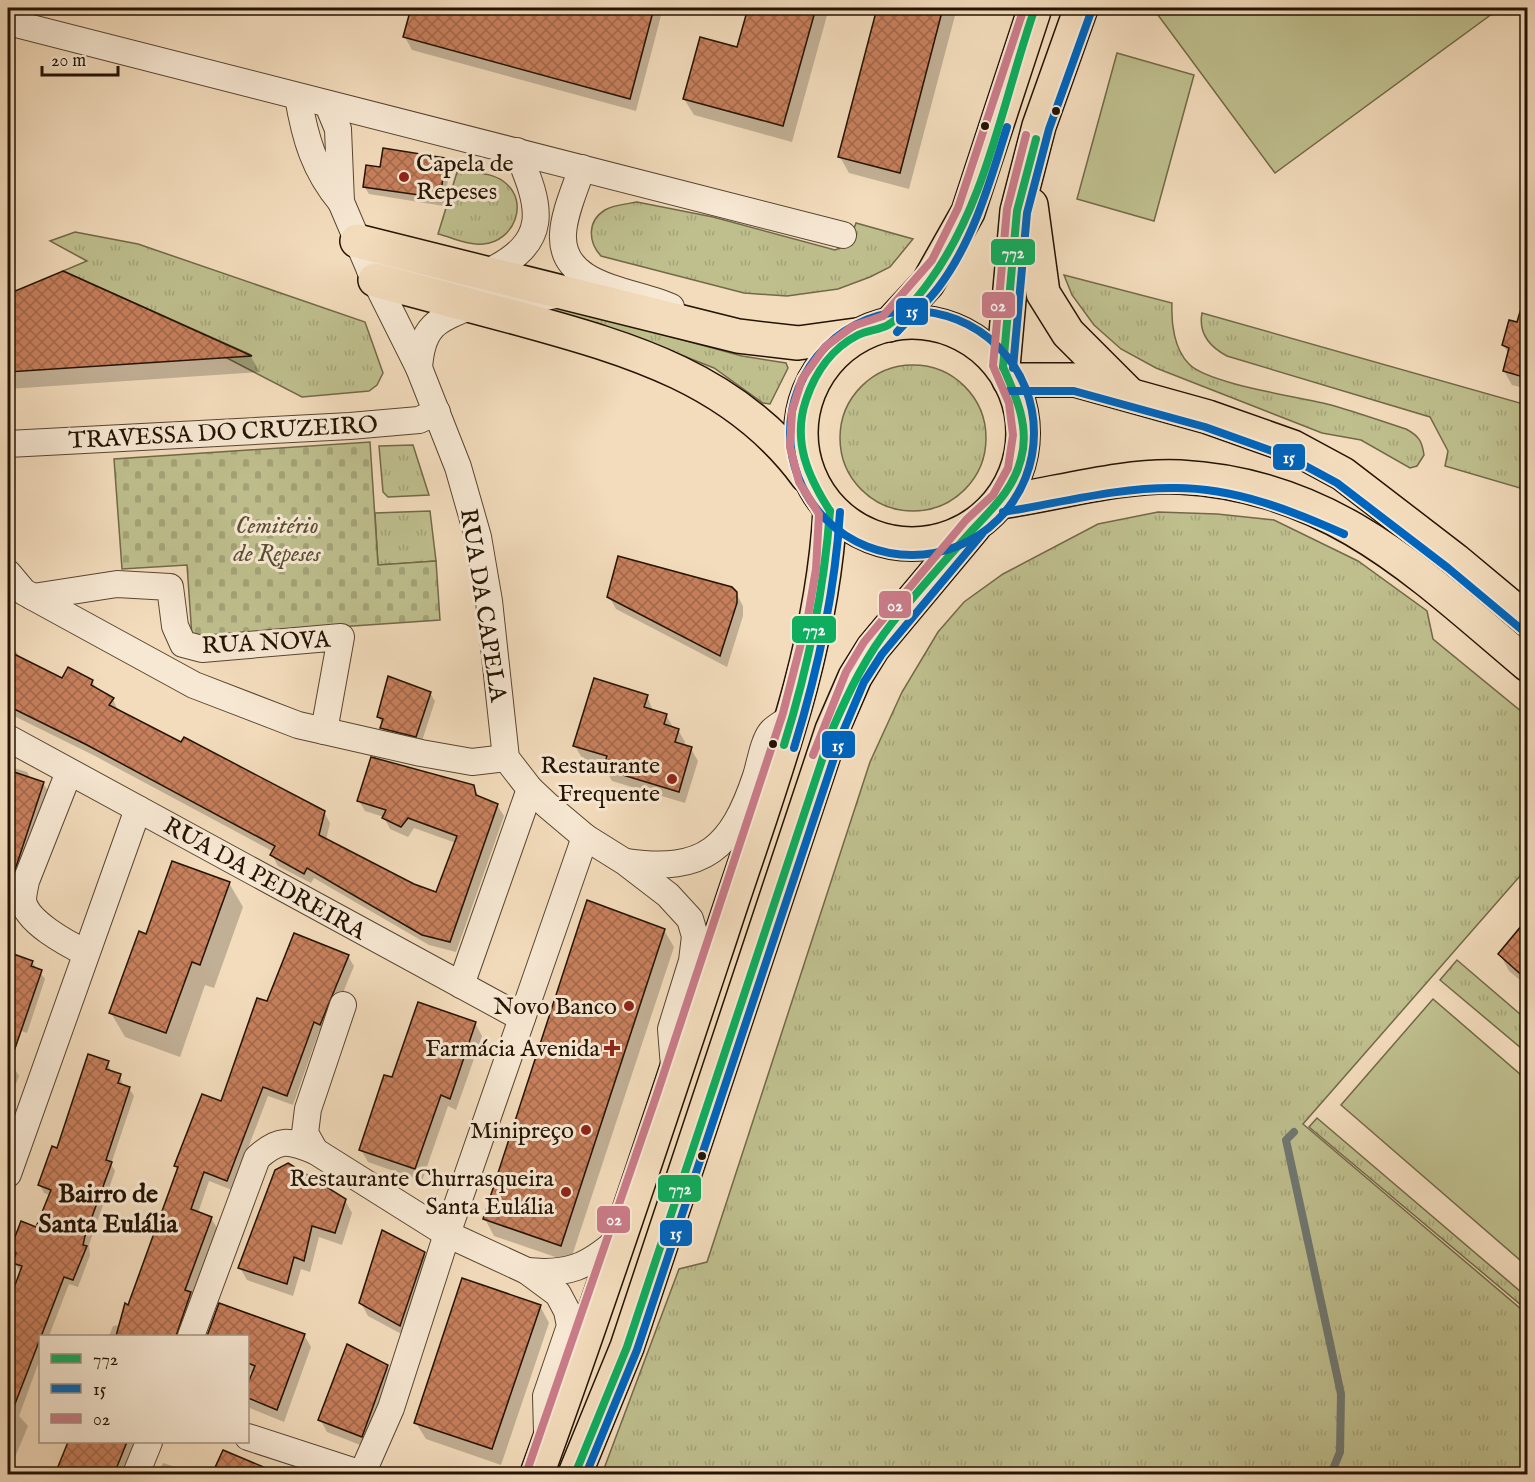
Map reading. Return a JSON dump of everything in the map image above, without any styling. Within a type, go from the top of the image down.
[{"type":"main road","points":[[889,325],[928,283],[968,212],[1035,8]]},
{"type":"main road","points":[[1006,374],[1010,264],[1024,183],[1039,126],[1081,8]]},
{"type":"main road","points":[[1024,183],[1032,209],[1043,293],[1068,333],[1128,393]]},
{"type":"main road","points":[[368,264],[486,273],[695,326],[767,341],[798,343],[858,335],[889,325],[921,322],[952,329],[980,344],[1006,374],[1019,399],[1024,435],[1018,471],[1001,502],[974,527],[893,621],[855,677],[832,730],[627,1347],[575,1474]]},
{"type":"main road","points":[[368,264],[472,306],[601,341],[663,363],[705,386],[743,411],[792,455],[830,511],[862,534],[899,545],[938,542],[974,527]]},
{"type":"main road","points":[[809,478],[800,446],[801,413],[812,382],[831,355],[858,335]]},
{"type":"main road","points":[[1006,374],[1075,380],[1128,393],[1293,447],[1343,474],[1455,560],[1527,621]]},
{"type":"main road","points":[[1001,502],[1149,478],[1180,477],[1267,492],[1309,506],[1348,524],[1382,545],[1527,665]]},
{"type":"main road","points":[[542,1460],[675,1073],[793,716],[818,618],[826,570],[830,511]]},
{"type":"street","points":[[8,22],[843,235]]},
{"type":"street","points":[[298,97],[303,129],[312,158],[324,182],[341,202]]},
{"type":"street","name":"RUA DA CAPELA","points":[[328,105],[338,129],[341,202],[368,264],[419,368],[437,412],[458,467],[478,537],[489,601],[506,758]]},
{"type":"street","points":[[486,273],[506,263],[522,250],[534,232],[537,217],[536,203],[517,151]]},
{"type":"street","points":[[582,168],[563,232],[563,250],[568,262],[582,276],[654,299],[677,310],[695,326]]},
{"type":"street","points":[[368,264],[386,265],[526,301],[563,293]]},
{"type":"street","points":[[419,368],[425,336],[433,325],[445,316],[472,306]]},
{"type":"street","name":"TRAVESSA DO CRUZEIRO","points":[[8,444],[350,426],[419,420],[437,412]]},
{"type":"street","name":"RUA NOVA","points":[[8,573],[24,592],[194,685],[298,725],[421,753],[472,762],[506,758]]},
{"type":"street","name":"RUA NOVA","points":[[33,597],[117,584],[170,587],[175,626],[183,644],[202,649],[341,637],[324,731]]},
{"type":"street","points":[[625,862],[657,866],[679,864],[705,855],[730,835],[747,802],[770,733],[793,716]]},
{"type":"street","name":"RUA DA PEDREIRA","points":[[8,738],[522,1018]]},
{"type":"street","points":[[506,758],[530,789],[585,837],[625,862],[675,903],[690,919],[695,936],[693,961],[671,1029],[675,1073]]},
{"type":"street","points":[[69,772],[26,881],[23,898],[26,908],[37,920],[58,938],[86,953]]},
{"type":"street","points":[[461,985],[530,789]]},
{"type":"street","points":[[8,1174],[138,809]]},
{"type":"street","points":[[249,1437],[362,1474],[391,1408],[447,1234],[585,837]]},
{"type":"street","points":[[315,1151],[305,1132],[308,1109],[343,1005]]},
{"type":"street","points":[[191,1335],[257,1158],[272,1144],[294,1142],[315,1151],[447,1234],[527,1271],[558,1294],[567,1311],[570,1326],[546,1396],[542,1460]]},
{"type":"street","points":[[527,1271],[551,1273],[574,1269],[598,1257],[618,1240]]},
{"type":"street","points":[[136,1474],[149,1443]]},
{"type":"green space","points":[[1160,8],[1500,8],[1275,173],[1155,11]]},
{"type":"green space","points":[[1117,53],[1194,75],[1154,221],[1077,199]]},
{"type":"green space","points":[[458,169],[493,176],[503,181],[511,189],[516,199],[515,219],[503,236],[494,242],[472,244],[438,234]]},
{"type":"green space","points":[[637,202],[713,217],[835,250],[848,245],[856,223],[913,239],[890,267],[838,289],[787,296],[744,293],[601,256],[594,244],[591,232],[595,220],[608,208]]},
{"type":"green space","points":[[75,232],[138,244],[365,322],[383,373],[377,385],[369,391],[302,397],[225,357],[251,355],[63,271],[87,261],[50,241]]},
{"type":"green space","points":[[1064,275],[1172,303],[1173,327],[1180,351],[1189,364],[1199,371],[1234,384],[1331,405],[1406,429],[1419,439],[1424,455],[1417,466],[1410,468],[1361,440],[1322,433],[1156,368],[1121,349],[1094,325],[1072,295]]},
{"type":"green space","points":[[561,307],[742,356],[786,363],[788,368],[770,404],[763,403],[714,368],[643,340],[543,310]]},
{"type":"green space","points":[[1202,313],[1527,405],[1527,490],[1445,466],[1448,451],[1430,417],[1227,356],[1207,339],[1202,327]]},
{"type":"green space","points":[[913,365],[941,371],[964,387],[980,410],[986,438],[980,466],[964,489],[941,505],[913,511],[885,505],[862,489],[846,466],[840,438],[846,410],[862,387],[885,371]]},
{"type":"green space","name":"Cemitério de Repeses","points":[[370,442],[378,565],[436,561],[440,620],[192,637],[187,565],[122,569],[114,459]]},
{"type":"green space","points":[[413,445],[429,495],[388,497],[383,492],[379,446]]},
{"type":"green space","points":[[430,511],[436,561],[378,565],[375,513]]},
{"type":"green space","points":[[1158,512],[1217,514],[1274,520],[1358,561],[1427,611],[1433,639],[1527,716],[1527,868],[1303,1124],[1527,1314],[1527,1474],[602,1474],[679,1269],[707,1262],[870,762],[902,692],[938,632],[964,602],[1003,574],[1098,524]]},
{"type":"green space","points":[[1457,960],[1527,1020],[1527,1053],[1440,980]]},
{"type":"green space","points":[[1433,999],[1527,1080],[1527,1266],[1341,1105]]},
{"type":"green space","points":[[1317,1118],[1527,1297],[1527,1310],[1309,1127]]},
{"type":"building","points":[[411,8],[654,8],[630,99],[403,37]]},
{"type":"building","points":[[748,8],[816,8],[783,126],[683,99],[700,37],[737,47]]},
{"type":"building","points":[[877,8],[943,8],[900,173],[838,157]]},
{"type":"building","name":"Capela de Repeses","points":[[383,148],[446,158],[440,198],[363,187],[366,165],[380,167]]},
{"type":"building","points":[[63,271],[252,356],[8,372],[8,294]]},
{"type":"building","points":[[1522,305],[1527,306],[1527,378],[1503,371],[1509,348],[1502,345],[1509,320],[1517,322]]},
{"type":"building","points":[[618,556],[732,587],[737,592],[737,603],[720,656],[607,597]]},
{"type":"building","points":[[8,651],[62,678],[68,667],[93,680],[91,685],[114,698],[109,705],[181,742],[184,737],[325,811],[319,835],[414,884],[436,892],[457,836],[408,818],[401,827],[382,818],[386,810],[357,801],[371,757],[474,785],[476,795],[498,804],[450,942],[422,935],[307,868],[304,874],[270,855],[275,846],[87,745],[8,706]]},
{"type":"building","points":[[388,676],[431,692],[416,737],[380,728],[383,719],[377,717]]},
{"type":"building","points":[[594,678],[648,695],[644,707],[667,714],[664,724],[679,729],[675,742],[692,747],[679,792],[603,769],[607,756],[573,746]]},
{"type":"building","points":[[8,770],[44,782],[11,882],[8,881]]},
{"type":"building","points":[[172,861],[230,882],[200,965],[192,962],[166,1033],[109,1013],[139,931],[146,934]]},
{"type":"building","points":[[587,900],[665,929],[561,1246],[483,1219]]},
{"type":"building","points":[[1527,919],[1527,980],[1498,954]]},
{"type":"building","points":[[294,933],[349,955],[320,1025],[314,1022],[287,1096],[263,1087],[227,1181],[204,1172],[191,1209],[212,1217],[185,1290],[191,1292],[176,1335],[116,1335],[125,1303],[128,1305],[178,1167],[174,1166],[202,1094],[221,1101],[257,998],[267,1001]]},
{"type":"building","points":[[8,952],[33,961],[31,966],[42,970],[11,1060],[8,1059]]},
{"type":"building","points":[[418,1002],[476,1022],[450,1099],[441,1095],[415,1169],[359,1150],[384,1075],[392,1077]]},
{"type":"building","points":[[88,1054],[109,1061],[106,1069],[121,1074],[118,1083],[130,1087],[106,1160],[112,1162],[85,1236],[83,1245],[87,1246],[73,1280],[64,1277],[42,1335],[39,1335],[39,1342],[8,1422],[8,1304],[22,1266],[12,1263],[16,1253],[10,1250],[21,1221],[36,1227],[51,1190],[38,1185],[52,1146],[57,1148]]},
{"type":"building","points":[[288,1163],[346,1199],[335,1233],[312,1226],[304,1261],[294,1257],[287,1284],[238,1268],[275,1170]]},
{"type":"building","points":[[382,1230],[425,1252],[400,1326],[359,1303]]},
{"type":"building","points":[[462,1278],[541,1305],[492,1449],[414,1423]]},
{"type":"building","points":[[219,1303],[305,1334],[277,1410],[249,1398],[249,1381],[255,1366],[249,1363],[249,1335],[207,1335]]},
{"type":"building","points":[[347,1344],[388,1365],[362,1437],[318,1420]]},
{"type":"building","points":[[68,1443],[127,1443],[114,1474],[55,1474]]},
{"type":"building","points":[[223,1450],[280,1474],[212,1474]]},
{"type":"waterway","points":[[1294,1132],[1286,1140],[1341,1394],[1340,1452],[1331,1474]]},
{"type":"transit line","name":"02","points":[[527,1471],[657,1094],[783,713],[808,616],[816,569],[819,514],[799,482],[790,447],[792,411],[802,379],[825,347],[853,326],[883,316],[932,260],[958,208],[1024,8]]},
{"type":"transit line","name":"772","points":[[830,511],[815,485],[804,458],[802,415],[810,390],[826,362],[840,347],[858,335],[888,325],[905,311],[929,282],[949,251],[980,185],[1035,8]]},
{"type":"transit line","name":"15","points":[[1013,368],[1027,213],[1049,129],[1091,12]]},
{"type":"transit line","name":"15","points":[[897,332],[933,294],[961,251],[979,211],[1007,127]]},
{"type":"transit line","name":"02","points":[[813,755],[846,672],[864,642],[966,520],[993,495],[1008,468],[1013,435],[1009,403],[993,366],[1007,209],[1026,135]]},
{"type":"transit line","name":"772","points":[[1003,367],[1017,211],[1036,139]]},
{"type":"transit line","name":"15","points":[[912,311],[936,314],[959,321],[980,332],[998,347],[1013,365],[1024,386],[1031,409],[1034,433],[1031,457],[1024,480],[1013,501],[998,519],[980,534],[959,545],[936,552],[912,555],[888,552],[865,545],[844,534],[826,519],[811,501],[800,480],[793,457],[790,433],[793,409],[800,386],[811,365],[826,347],[844,332],[865,321],[888,314],[912,311]]},
{"type":"transit line","name":"772","points":[[575,1474],[627,1347],[832,730],[859,674],[883,635],[929,579],[999,501],[1017,471],[1023,447],[1023,423],[1017,400],[1003,367]]},
{"type":"transit line","name":"15","points":[[1009,391],[1074,391],[1205,427],[1289,457],[1337,483],[1448,568],[1521,629]]},
{"type":"transit line","name":"15","points":[[1003,512],[1133,490],[1198,489],[1262,502],[1344,534]]},
{"type":"transit line","name":"772","points":[[784,745],[814,629],[824,570],[830,511]]},
{"type":"transit line","name":"15","points":[[794,748],[811,690],[830,602],[840,512]]},
{"type":"transit line","name":"15","points":[[586,1474],[637,1350],[842,734],[864,682],[882,654],[982,534]]},
{"type":"place","name":"Capela de Repeses","points":[[404,177]]},
{"type":"place","name":"Restaurante Frequente","points":[[672,779]]},
{"type":"place","name":"Novo Banco","points":[[629,1006]]},
{"type":"place","name":"Farmácia Avenida","points":[[612,1048]]},
{"type":"place","name":"Minipreço","points":[[586,1130]]},
{"type":"place","name":"Restaurante Churrasqueira Santa Eulália","points":[[566,1192]]},
{"type":"district","name":"Bairro de Santa Eulália","points":[[108,1208]]}]
